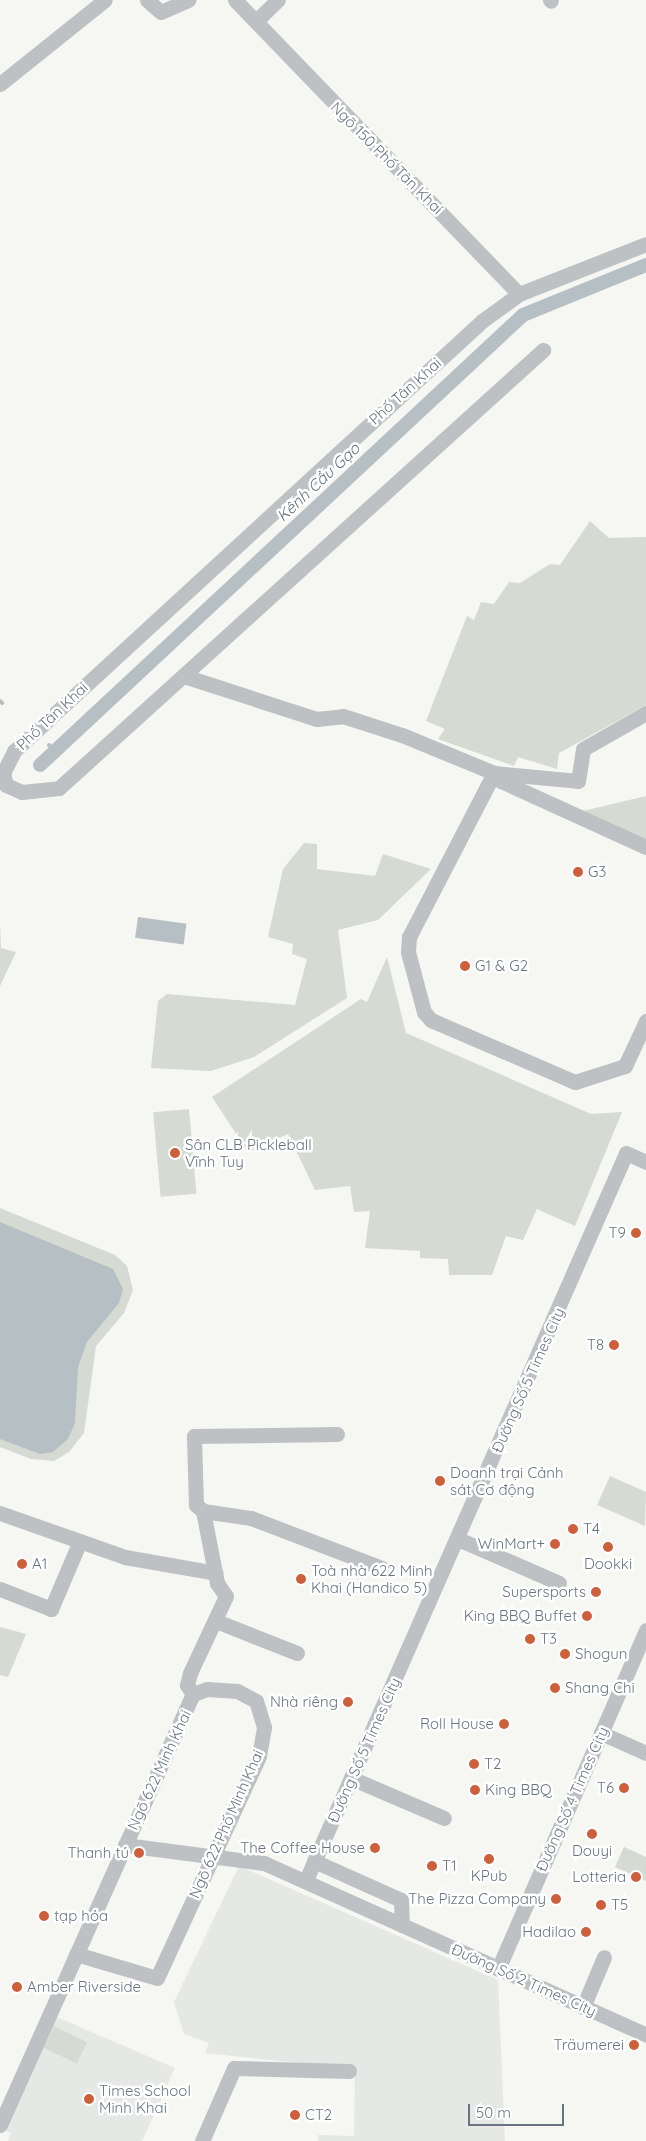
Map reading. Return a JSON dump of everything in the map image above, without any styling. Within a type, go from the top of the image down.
[{"type":"street","points":[[0,84],[105,0]]},
{"type":"street","points":[[147,0],[161,12],[188,0]]},
{"type":"street","name":"Ngõ 150 Phố Tân Khai","points":[[236,0],[257,20],[332,104],[428,196],[518,294]]},
{"type":"street","points":[[257,20],[278,0]]},
{"type":"street","name":"Phố Tân Khai","points":[[543,350],[59,788],[22,792],[3,789],[3,773],[14,751],[475,328],[518,294],[646,244]]},
{"type":"street","points":[[184,676],[316,719],[343,716],[370,724],[494,773],[574,782],[581,777],[583,749],[646,713]]},
{"type":"street","points":[[494,773],[501,781],[646,847]]},
{"type":"street","points":[[494,773],[409,937],[408,952],[424,1012],[431,1020],[575,1082],[625,1066],[646,1021]]},
{"type":"street","name":"Đường Số 5 Times City","points":[[306,1880],[626,1153],[646,1162]]},
{"type":"street","points":[[336,1434],[194,1436],[196,1505],[203,1511],[252,1518],[382,1568]]},
{"type":"street","points":[[193,1694],[187,1685],[190,1672],[216,1621],[226,1596],[216,1573],[203,1511]]},
{"type":"street","points":[[0,1513],[125,1557],[216,1573]]},
{"type":"street","points":[[458,1538],[559,1583]]},
{"type":"street","points":[[0,1589],[51,1609],[80,1542]]},
{"type":"street","points":[[216,1621],[296,1653]]},
{"type":"street","name":"Đường Số 4 Times City","points":[[498,1969],[646,1630]]},
{"type":"street","name":"Ngõ 622 Phố Minh Khai","points":[[76,1954],[157,1978],[259,1756],[264,1728],[256,1701],[237,1691],[207,1689],[193,1694]]},
{"type":"street","name":"Ngõ 622 Minh Khai","points":[[124,1845],[193,1694]]},
{"type":"street","points":[[601,1733],[646,1753]]},
{"type":"street","points":[[351,1778],[444,1818]]},
{"type":"street","points":[[0,2125],[124,1845]]},
{"type":"street","name":"Đường Số 2 Times City","points":[[124,1845],[248,1858],[306,1880],[646,2036]]},
{"type":"street","points":[[314,1861],[401,1900],[402,1925]]},
{"type":"street","points":[[582,2007],[604,1957]]},
{"type":"street","points":[[202,2141],[234,2068],[349,2071]]},
{"type":"shaded area","points":[[590,521],[609,538],[646,537],[646,705],[559,753],[557,769],[518,757],[514,766],[438,739],[445,729],[426,721],[467,616],[474,620],[481,602],[494,604],[509,582],[520,583],[550,564],[560,565]]},
{"type":"shaded area","points":[[646,796],[646,840],[583,811]]},
{"type":"shaded area","points":[[304,843],[317,844],[317,869],[375,876],[383,854],[431,869],[378,920],[338,930],[347,998],[254,1057],[211,1071],[151,1068],[158,1001],[167,994],[295,1005],[307,959],[292,954],[293,944],[268,937],[283,869]]},
{"type":"shaded area","points":[[138,917],[187,924],[184,945],[135,938]]},
{"type":"shaded area","points":[[0,923],[1,948],[16,952],[0,986]]},
{"type":"shaded area","points":[[387,957],[406,1033],[591,1114],[622,1112],[575,1226],[537,1209],[523,1240],[506,1236],[492,1275],[449,1275],[448,1259],[420,1258],[420,1251],[365,1248],[370,1211],[354,1212],[350,1186],[315,1190],[288,1134],[248,1152],[212,1097],[361,999],[367,1002]]},
{"type":"shaded area","name":"Sân CLB Pickleball Vĩnh Tuy","points":[[189,1109],[196,1194],[161,1197],[153,1112]]},
{"type":"shaded area","points":[[0,1208],[115,1255],[127,1266],[133,1290],[124,1313],[96,1346],[84,1433],[69,1452],[54,1461],[31,1459],[0,1447]]},
{"type":"shaded area","points":[[0,1222],[113,1269],[123,1289],[119,1303],[87,1342],[78,1367],[75,1423],[68,1439],[53,1452],[40,1454],[0,1439]]},
{"type":"shaded area","points":[[610,1476],[646,1492],[645,1526],[597,1505]]},
{"type":"shaded area","points":[[0,1627],[26,1634],[8,1677],[0,1675]]},
{"type":"shaded area","points":[[624,1847],[646,1857],[646,1881],[615,1867]]},
{"type":"shaded area","points":[[239,1866],[498,1980],[505,2141],[318,2141],[318,2135],[354,2136],[355,2069],[205,2053],[209,2043],[184,2034],[174,2002]]},
{"type":"shaded area","name":"Times School Minh Khai","points":[[52,2015],[175,2068],[142,2141],[8,2141],[11,2133],[3,2129]]},
{"type":"shaded area","points":[[54,2026],[87,2042],[77,2064],[43,2048]]},
{"type":"waterway","name":"Kênh Cầu Gạo","points":[[40,765],[523,315],[646,265]]},
{"type":"waterway","points":[[49,745],[55,751]]},
{"type":"place","name":"G3","points":[[578,872]]},
{"type":"place","name":"G1 & G2","points":[[465,966]]},
{"type":"place","name":"Sân CLB Pickleball Vĩnh Tuy","points":[[175,1153]]},
{"type":"place","name":"T9","points":[[636,1233]]},
{"type":"place","name":"T8","points":[[614,1345]]},
{"type":"place","name":"Doanh trại Cảnh sát Cơ động","points":[[440,1481]]},
{"type":"place","name":"T4","points":[[573,1529]]},
{"type":"place","name":"WinMart+","points":[[555,1544]]},
{"type":"place","name":"Dookki","points":[[608,1547]]},
{"type":"place","name":"A1","points":[[22,1564]]},
{"type":"place","name":"Toà nhà 622 Minh Khai (Handico 5)","points":[[301,1579]]},
{"type":"place","name":"Supersports","points":[[596,1592]]},
{"type":"place","name":"King BBQ Buffet","points":[[587,1616]]},
{"type":"place","name":"T3","points":[[530,1639]]},
{"type":"place","name":"Shogun","points":[[565,1654]]},
{"type":"place","name":"Shang Chi","points":[[555,1688]]},
{"type":"place","name":"Nhà riêng","points":[[348,1702]]},
{"type":"place","name":"Roll House","points":[[504,1724]]},
{"type":"place","name":"T2","points":[[474,1764]]},
{"type":"place","name":"T6","points":[[624,1788]]},
{"type":"place","name":"King BBQ","points":[[475,1790]]},
{"type":"place","name":"Douyi","points":[[592,1834]]},
{"type":"place","name":"The Coffee House","points":[[375,1848]]},
{"type":"place","name":"Thanh tú","points":[[139,1853]]},
{"type":"place","name":"KPub","points":[[489,1859]]},
{"type":"place","name":"T1","points":[[432,1866]]},
{"type":"place","name":"Lotteria","points":[[636,1877]]},
{"type":"place","name":"The Pizza Company","points":[[556,1899]]},
{"type":"place","name":"T5","points":[[601,1905]]},
{"type":"place","name":"tạp hóa","points":[[44,1916]]},
{"type":"place","name":"Hadilao","points":[[586,1932]]},
{"type":"place","name":"Amber Riverside","points":[[17,1987]]},
{"type":"place","name":"Träumerei","points":[[634,2045]]},
{"type":"place","name":"Times School Minh Khai","points":[[89,2099]]},
{"type":"place","name":"CT2","points":[[295,2115]]}]
